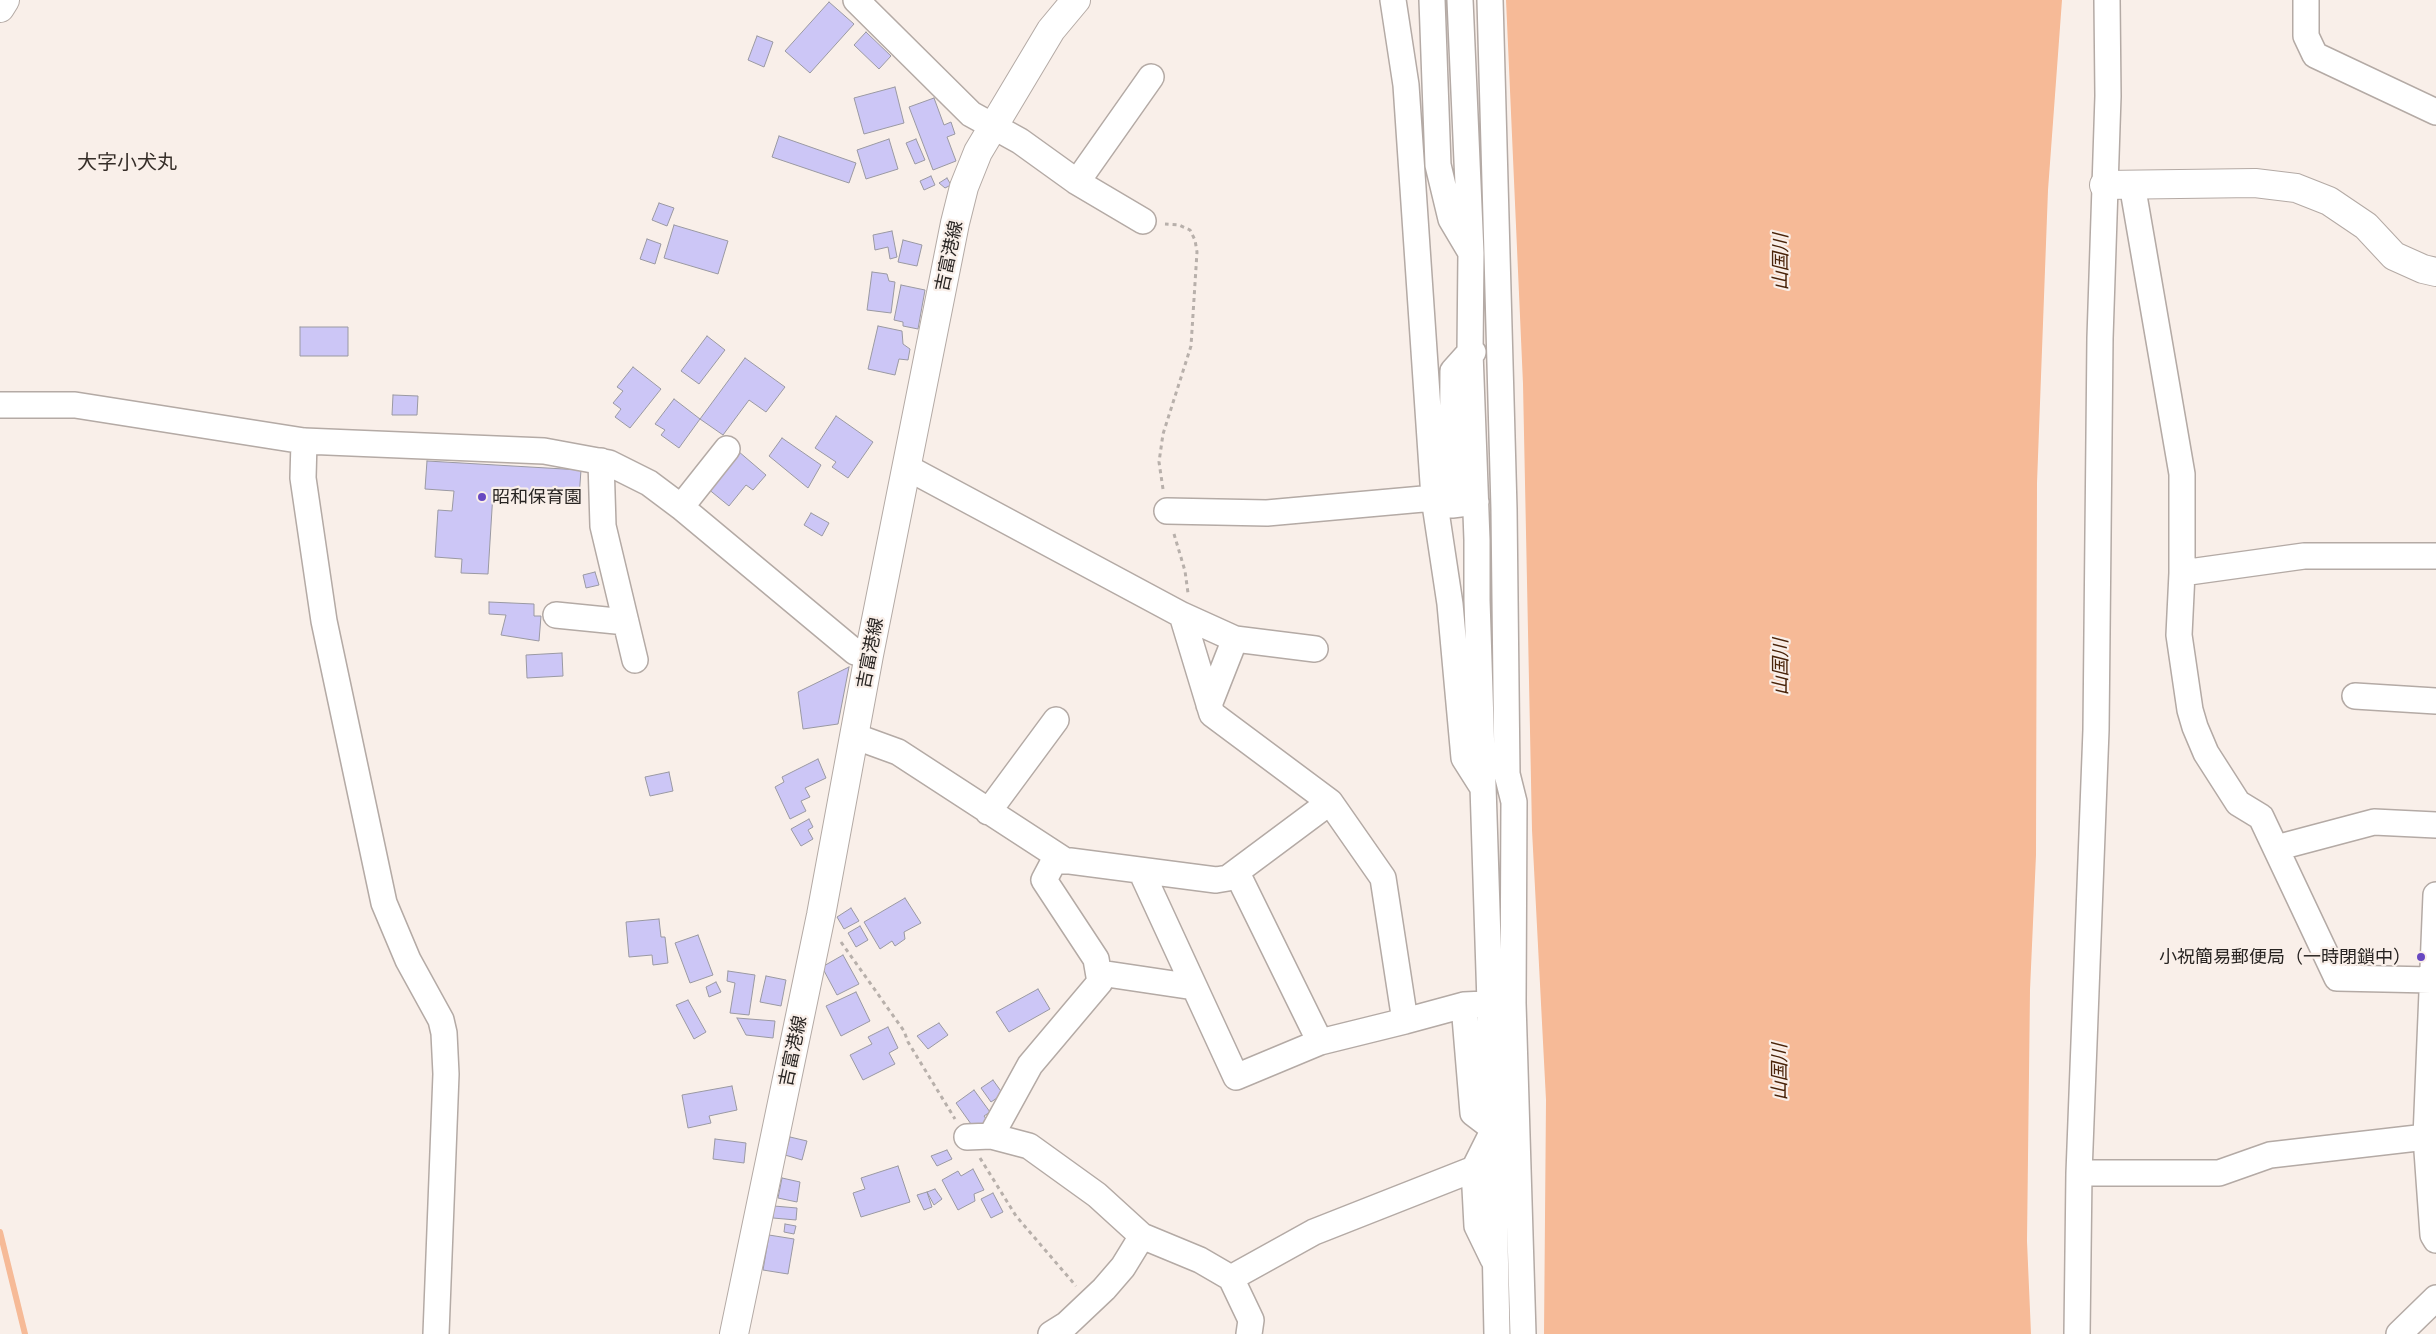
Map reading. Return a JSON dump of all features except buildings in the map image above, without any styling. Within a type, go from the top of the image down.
[{"type":"main road","points":[[0,8],[5,0]]},
{"type":"main road","name":"吉富港線","points":[[734,1334],[821,915],[869,655],[908,468],[955,223],[968,178],[978,152],[1051,30],[1076,0]]},
{"type":"main road","points":[[2104,184],[2255,183],[2296,188],[2329,201],[2359,221],[2394,256],[2423,269],[2436,272]]},
{"type":"street","points":[[856,0],[971,114],[1020,141],[1077,182],[1143,221]]},
{"type":"street","points":[[1393,0],[1406,85],[1464,758],[1499,817],[1514,930]]},
{"type":"street","points":[[1432,0],[1438,165],[1451,219],[1471,253]]},
{"type":"street","points":[[1460,0],[1465,112],[1478,165]]},
{"type":"street","points":[[1484,0],[1482,7],[1478,165],[1499,362],[1489,509],[1478,540],[1477,600],[1483,788],[1502,1003],[1519,1128],[1523,1334]]},
{"type":"street","points":[[1490,0],[1471,253],[1470,352],[1489,509],[1507,774],[1514,802],[1514,930],[1502,1003],[1494,1129],[1497,1334]]},
{"type":"street","points":[[2077,1334],[2079,1173],[2096,730],[2100,338],[2108,96],[2107,0]]},
{"type":"street","points":[[2306,0],[2306,36],[2315,55],[2436,112]]},
{"type":"street","points":[[1077,182],[1151,77]]},
{"type":"street","points":[[1408,118],[1465,112]]},
{"type":"street","points":[[2132,184],[2182,474],[2182,574],[2179,635],[2190,710],[2195,727],[2206,752],[2238,803],[2262,817],[2337,978],[2431,980]]},
{"type":"street","points":[[1443,501],[1453,371],[1470,352]]},
{"type":"street","points":[[1470,352],[1499,362]]},
{"type":"street","points":[[0,405],[74,405],[304,441],[544,451],[601,461],[623,469],[649,483],[681,507],[855,652],[869,655]]},
{"type":"street","points":[[304,441],[303,478],[324,621],[384,903],[408,960],[441,1020],[444,1033],[446,1074],[436,1334]]},
{"type":"street","points":[[681,507],[727,449]]},
{"type":"street","points":[[601,461],[603,526],[635,660]]},
{"type":"street","points":[[908,468],[1182,615],[1235,639],[1315,649]]},
{"type":"street","points":[[1167,511],[1267,513],[1443,501],[1489,509]]},
{"type":"street","points":[[2182,574],[2304,556],[2436,556]]},
{"type":"street","points":[[556,615],[626,622]]},
{"type":"street","points":[[1182,615],[1212,714],[1330,802],[1383,878],[1405,1021]]},
{"type":"street","points":[[1209,705],[1235,639]]},
{"type":"street","points":[[2355,696],[2436,701]]},
{"type":"street","points":[[988,812],[1056,720]]},
{"type":"street","points":[[854,736],[898,752],[1064,860]]},
{"type":"street","points":[[1248,1334],[1251,1320],[1231,1278],[1200,1260],[1142,1236],[1097,1195],[1029,1146],[979,1137],[1030,1065],[1100,982],[1100,973],[1096,959],[1044,880],[1054,861],[1064,860],[1216,880],[1228,878],[1238,873],[1330,802]]},
{"type":"street","points":[[2276,848],[2374,822],[2436,825]]},
{"type":"street","points":[[1141,871],[1236,1077],[1320,1042],[1464,1005],[1502,1003]]},
{"type":"street","points":[[1238,873],[1320,1042]]},
{"type":"street","points":[[2436,895],[2426,1137],[2433,1235],[2436,1240]]},
{"type":"street","points":[[1100,973],[1194,986]]},
{"type":"street","points":[[1464,1005],[1474,1113],[1494,1129],[1519,1128]]},
{"type":"street","points":[[1494,1129],[1474,1169],[1477,1226],[1497,1268]]},
{"type":"street","points":[[2079,1173],[2219,1173],[2270,1155],[2426,1137]]},
{"type":"street","points":[[1231,1278],[1314,1232],[1474,1169]]},
{"type":"street","points":[[1063,1331],[1123,1267],[1142,1236]]},
{"type":"street","points":[[2398,1334],[2436,1298]]},
{"type":"path","points":[[1143,221],[1179,225],[1190,230],[1195,240],[1197,252],[1191,346],[1163,434],[1159,462],[1167,511],[1185,571],[1188,598],[1182,615]]},
{"type":"path","points":[[821,915],[904,1031],[908,1042],[979,1137],[1016,1216],[1090,1302]]},
{"type":"water","name":"山国川","points":[[1506,0],[2062,0],[2048,190],[2037,483],[2036,855],[2030,990],[2027,1241],[2031,1334],[1544,1334],[1546,1100],[1532,830],[1523,384]]},
{"type":"waterway","points":[[0,1232],[25,1334]]},
{"type":"place","name":"昭和保育園","points":[[482,497]]},
{"type":"place","name":"小祝簡易郵便局（一時閉鎖中）","points":[[2421,957]]},
{"type":"district","name":"大字小犬丸","points":[[127,162]]}]
